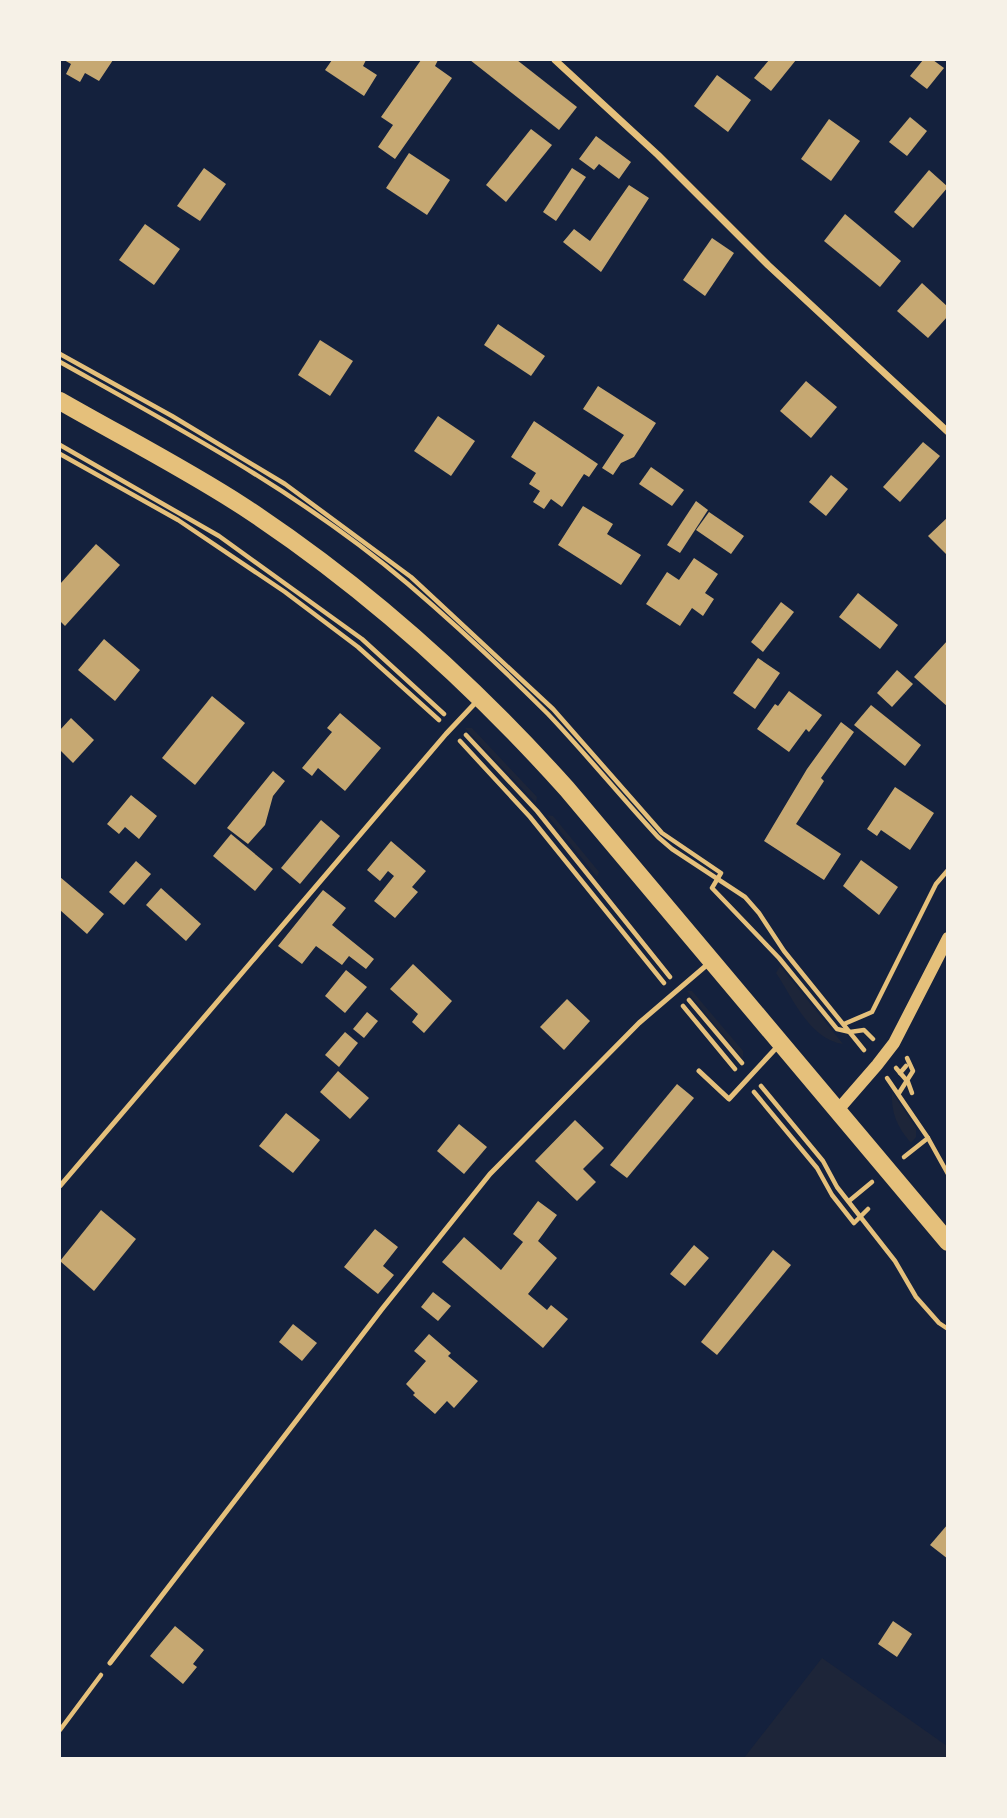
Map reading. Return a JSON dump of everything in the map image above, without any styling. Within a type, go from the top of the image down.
[{"type":"main road","points":[[60,401],[209,485],[309,552],[397,621],[480,698],[567,789],[947,1242]]},
{"type":"street","points":[[555,60],[947,432]]},
{"type":"street","points":[[836,1111],[894,1042],[947,937]]},
{"type":"lane","points":[[60,1186],[449,730],[480,698]]},
{"type":"lane","points":[[110,1663],[373,1320],[490,1174],[639,1023],[710,962]]},
{"type":"lane","points":[[699,1071],[730,1099],[780,1044]]},
{"type":"path","points":[[60,445],[219,536],[362,639],[455,724],[537,811],[678,988],[824,1161],[837,1187],[895,1261],[916,1297],[947,1329]]},
{"type":"path","points":[[60,454],[177,520],[285,592],[358,647],[449,730],[530,817],[817,1168],[832,1195],[854,1223],[868,1209]]},
{"type":"path","points":[[844,1024],[872,1012],[936,884],[947,870]]},
{"type":"path","points":[[894,1042],[913,1071],[899,1093]]},
{"type":"path","points":[[906,1066],[900,1073],[908,1082],[912,1093]]},
{"type":"path","points":[[928,1138],[947,1174]]},
{"type":"path","points":[[60,1730],[110,1663]]},
{"type":"shaded area","points":[[465,728],[472,728],[537,797],[536,803]]},
{"type":"shaded area","points":[[547,815],[553,816],[599,872],[597,877]]},
{"type":"shaded area","points":[[780,966],[843,1044],[831,1041],[811,1026],[776,973]]},
{"type":"shaded area","points":[[687,991],[692,991],[743,1051],[743,1059]]},
{"type":"shaded area","points":[[892,1092],[916,1128],[916,1137],[911,1143],[896,1119]]},
{"type":"shaded area","points":[[822,1658],[947,1746],[947,1758],[744,1758]]},
{"type":"building","points":[[64,60],[113,60],[99,81],[85,73],[80,82],[66,74],[71,64]]},
{"type":"building","points":[[332,60],[366,60],[363,66],[377,75],[364,96],[325,70]]},
{"type":"building","points":[[421,60],[438,60],[435,66],[452,78],[395,159],[378,147],[393,125],[381,117]]},
{"type":"building","points":[[470,60],[517,60],[577,107],[559,130]]},
{"type":"building","points":[[769,60],[796,60],[771,91],[754,78]]},
{"type":"building","points":[[923,60],[933,60],[944,68],[927,89],[910,76]]},
{"type":"building","points":[[717,75],[751,100],[728,132],[694,106]]},
{"type":"building","points":[[910,117],[927,131],[907,156],[889,142]]},
{"type":"building","points":[[829,119],[860,141],[831,181],[801,159]]},
{"type":"building","points":[[531,129],[552,145],[506,202],[486,185]]},
{"type":"building","points":[[596,136],[631,162],[619,179],[599,164],[594,170],[579,159]]},
{"type":"building","points":[[409,153],[450,180],[427,215],[386,188]]},
{"type":"building","points":[[204,168],[226,184],[200,221],[177,206]]},
{"type":"building","points":[[572,168],[586,177],[556,221],[543,212]]},
{"type":"building","points":[[929,170],[948,187],[913,228],[894,212]]},
{"type":"building","points":[[629,185],[649,198],[601,272],[563,242],[574,229],[590,241]]},
{"type":"building","points":[[845,214],[901,261],[880,287],[824,241]]},
{"type":"building","points":[[145,224],[180,249],[154,285],[119,260]]},
{"type":"building","points":[[712,238],[734,253],[705,296],[683,280]]},
{"type":"building","points":[[922,283],[948,307],[948,316],[928,338],[897,311]]},
{"type":"building","points":[[498,324],[545,356],[531,376],[484,345]]},
{"type":"building","points":[[320,340],[353,361],[330,396],[298,375]]},
{"type":"building","points":[[806,381],[837,407],[811,438],[780,411]]},
{"type":"building","points":[[598,386],[656,423],[634,457],[621,463],[613,475],[602,468],[624,435],[583,409]]},
{"type":"building","points":[[438,416],[475,441],[451,476],[414,451]]},
{"type":"building","points":[[534,421],[598,464],[589,477],[584,474],[562,507],[551,499],[544,509],[533,502],[540,491],[529,484],[536,473],[511,457]]},
{"type":"building","points":[[923,442],[940,456],[900,502],[883,487]]},
{"type":"building","points":[[651,467],[684,490],[672,506],[639,484]]},
{"type":"building","points":[[831,475],[848,489],[826,516],[809,502]]},
{"type":"building","points":[[696,501],[708,510],[680,553],[667,545]]},
{"type":"building","points":[[583,506],[613,524],[607,534],[641,555],[621,585],[558,545]]},
{"type":"building","points":[[709,512],[744,536],[731,554],[696,530]]},
{"type":"building","points":[[948,517],[948,556],[928,536]]},
{"type":"building","points":[[96,544],[120,565],[65,626],[60,621],[60,584]]},
{"type":"building","points":[[694,558],[718,574],[705,593],[714,599],[703,616],[692,608],[680,626],[646,604],[667,572],[679,580]]},
{"type":"building","points":[[858,593],[898,625],[880,649],[839,617]]},
{"type":"building","points":[[781,602],[794,612],[763,652],[751,642]]},
{"type":"building","points":[[104,639],[140,670],[115,701],[78,670]]},
{"type":"building","points":[[948,640],[948,707],[914,677]]},
{"type":"building","points":[[758,658],[780,673],[755,709],[733,693]]},
{"type":"building","points":[[897,670],[913,684],[892,707],[877,693]]},
{"type":"building","points":[[789,691],[822,715],[809,732],[806,729],[789,752],[757,729],[775,704],[778,706]]},
{"type":"building","points":[[212,696],[245,723],[195,785],[162,758]]},
{"type":"building","points":[[871,705],[921,745],[905,766],[854,725]]},
{"type":"building","points":[[340,713],[381,748],[345,791],[318,768],[312,776],[302,768],[332,732],[327,728]]},
{"type":"building","points":[[71,718],[94,740],[73,763],[60,750],[60,730]]},
{"type":"building","points":[[841,722],[854,732],[821,778],[824,781],[796,824],[841,854],[824,880],[764,841],[807,769]]},
{"type":"building","points":[[273,771],[285,781],[273,796],[265,825],[248,844],[227,828]]},
{"type":"building","points":[[895,787],[934,813],[910,850],[881,830],[877,836],[867,829]]},
{"type":"building","points":[[131,795],[157,816],[139,839],[125,827],[119,834],[107,824]]},
{"type":"building","points":[[321,820],[340,836],[300,884],[281,868]]},
{"type":"building","points":[[231,834],[273,869],[255,891],[213,856]]},
{"type":"building","points":[[391,841],[426,871],[412,887],[418,892],[395,918],[374,901],[394,876],[388,871],[380,881],[367,870]]},
{"type":"building","points":[[861,860],[898,887],[879,915],[843,886]]},
{"type":"building","points":[[136,861],[151,874],[124,905],[109,892]]},
{"type":"building","points":[[60,877],[104,914],[87,934],[60,910]]},
{"type":"building","points":[[161,888],[201,924],[186,941],[146,905]]},
{"type":"building","points":[[323,890],[346,908],[332,925],[374,959],[366,969],[349,956],[342,965],[316,946],[302,964],[278,946]]},
{"type":"building","points":[[413,964],[452,1001],[424,1033],[412,1022],[418,1014],[390,989]]},
{"type":"building","points":[[346,970],[367,987],[345,1013],[325,996]]},
{"type":"building","points":[[567,999],[590,1021],[564,1050],[540,1027]]},
{"type":"building","points":[[367,1012],[378,1021],[364,1038],[353,1029]]},
{"type":"building","points":[[345,1032],[358,1043],[339,1067],[325,1055]]},
{"type":"building","points":[[338,1071],[369,1098],[350,1119],[320,1092]]},
{"type":"building","points":[[677,1084],[694,1098],[627,1178],[610,1165]]},
{"type":"building","points":[[286,1113],[320,1140],[293,1173],[259,1146]]},
{"type":"building","points":[[575,1120],[604,1148],[583,1169],[596,1182],[577,1201],[535,1161]]},
{"type":"building","points":[[459,1124],[487,1147],[464,1174],[437,1151]]},
{"type":"building","points":[[538,1201],[557,1215],[538,1241],[557,1258],[528,1294],[547,1310],[551,1305],[568,1319],[543,1348],[442,1262],[464,1237],[501,1270],[523,1242],[513,1234]]},
{"type":"building","points":[[101,1210],[136,1239],[94,1291],[60,1261]]},
{"type":"building","points":[[375,1229],[398,1247],[383,1266],[394,1275],[378,1294],[344,1267]]},
{"type":"building","points":[[694,1245],[709,1258],[685,1286],[670,1274]]},
{"type":"building","points":[[773,1250],[791,1265],[717,1355],[701,1342]]},
{"type":"building","points":[[433,1292],[451,1306],[438,1321],[421,1307]]},
{"type":"building","points":[[293,1324],[317,1343],[302,1361],[279,1342]]},
{"type":"building","points":[[429,1334],[451,1353],[448,1356],[478,1381],[454,1408],[447,1401],[435,1414],[413,1395],[415,1393],[406,1384],[426,1361],[414,1351]]},
{"type":"building","points":[[948,1524],[948,1559],[930,1545]]},
{"type":"building","points":[[893,1621],[912,1634],[897,1657],[878,1644]]},
{"type":"building","points":[[175,1626],[204,1650],[193,1664],[197,1667],[183,1684],[150,1656]]}]
